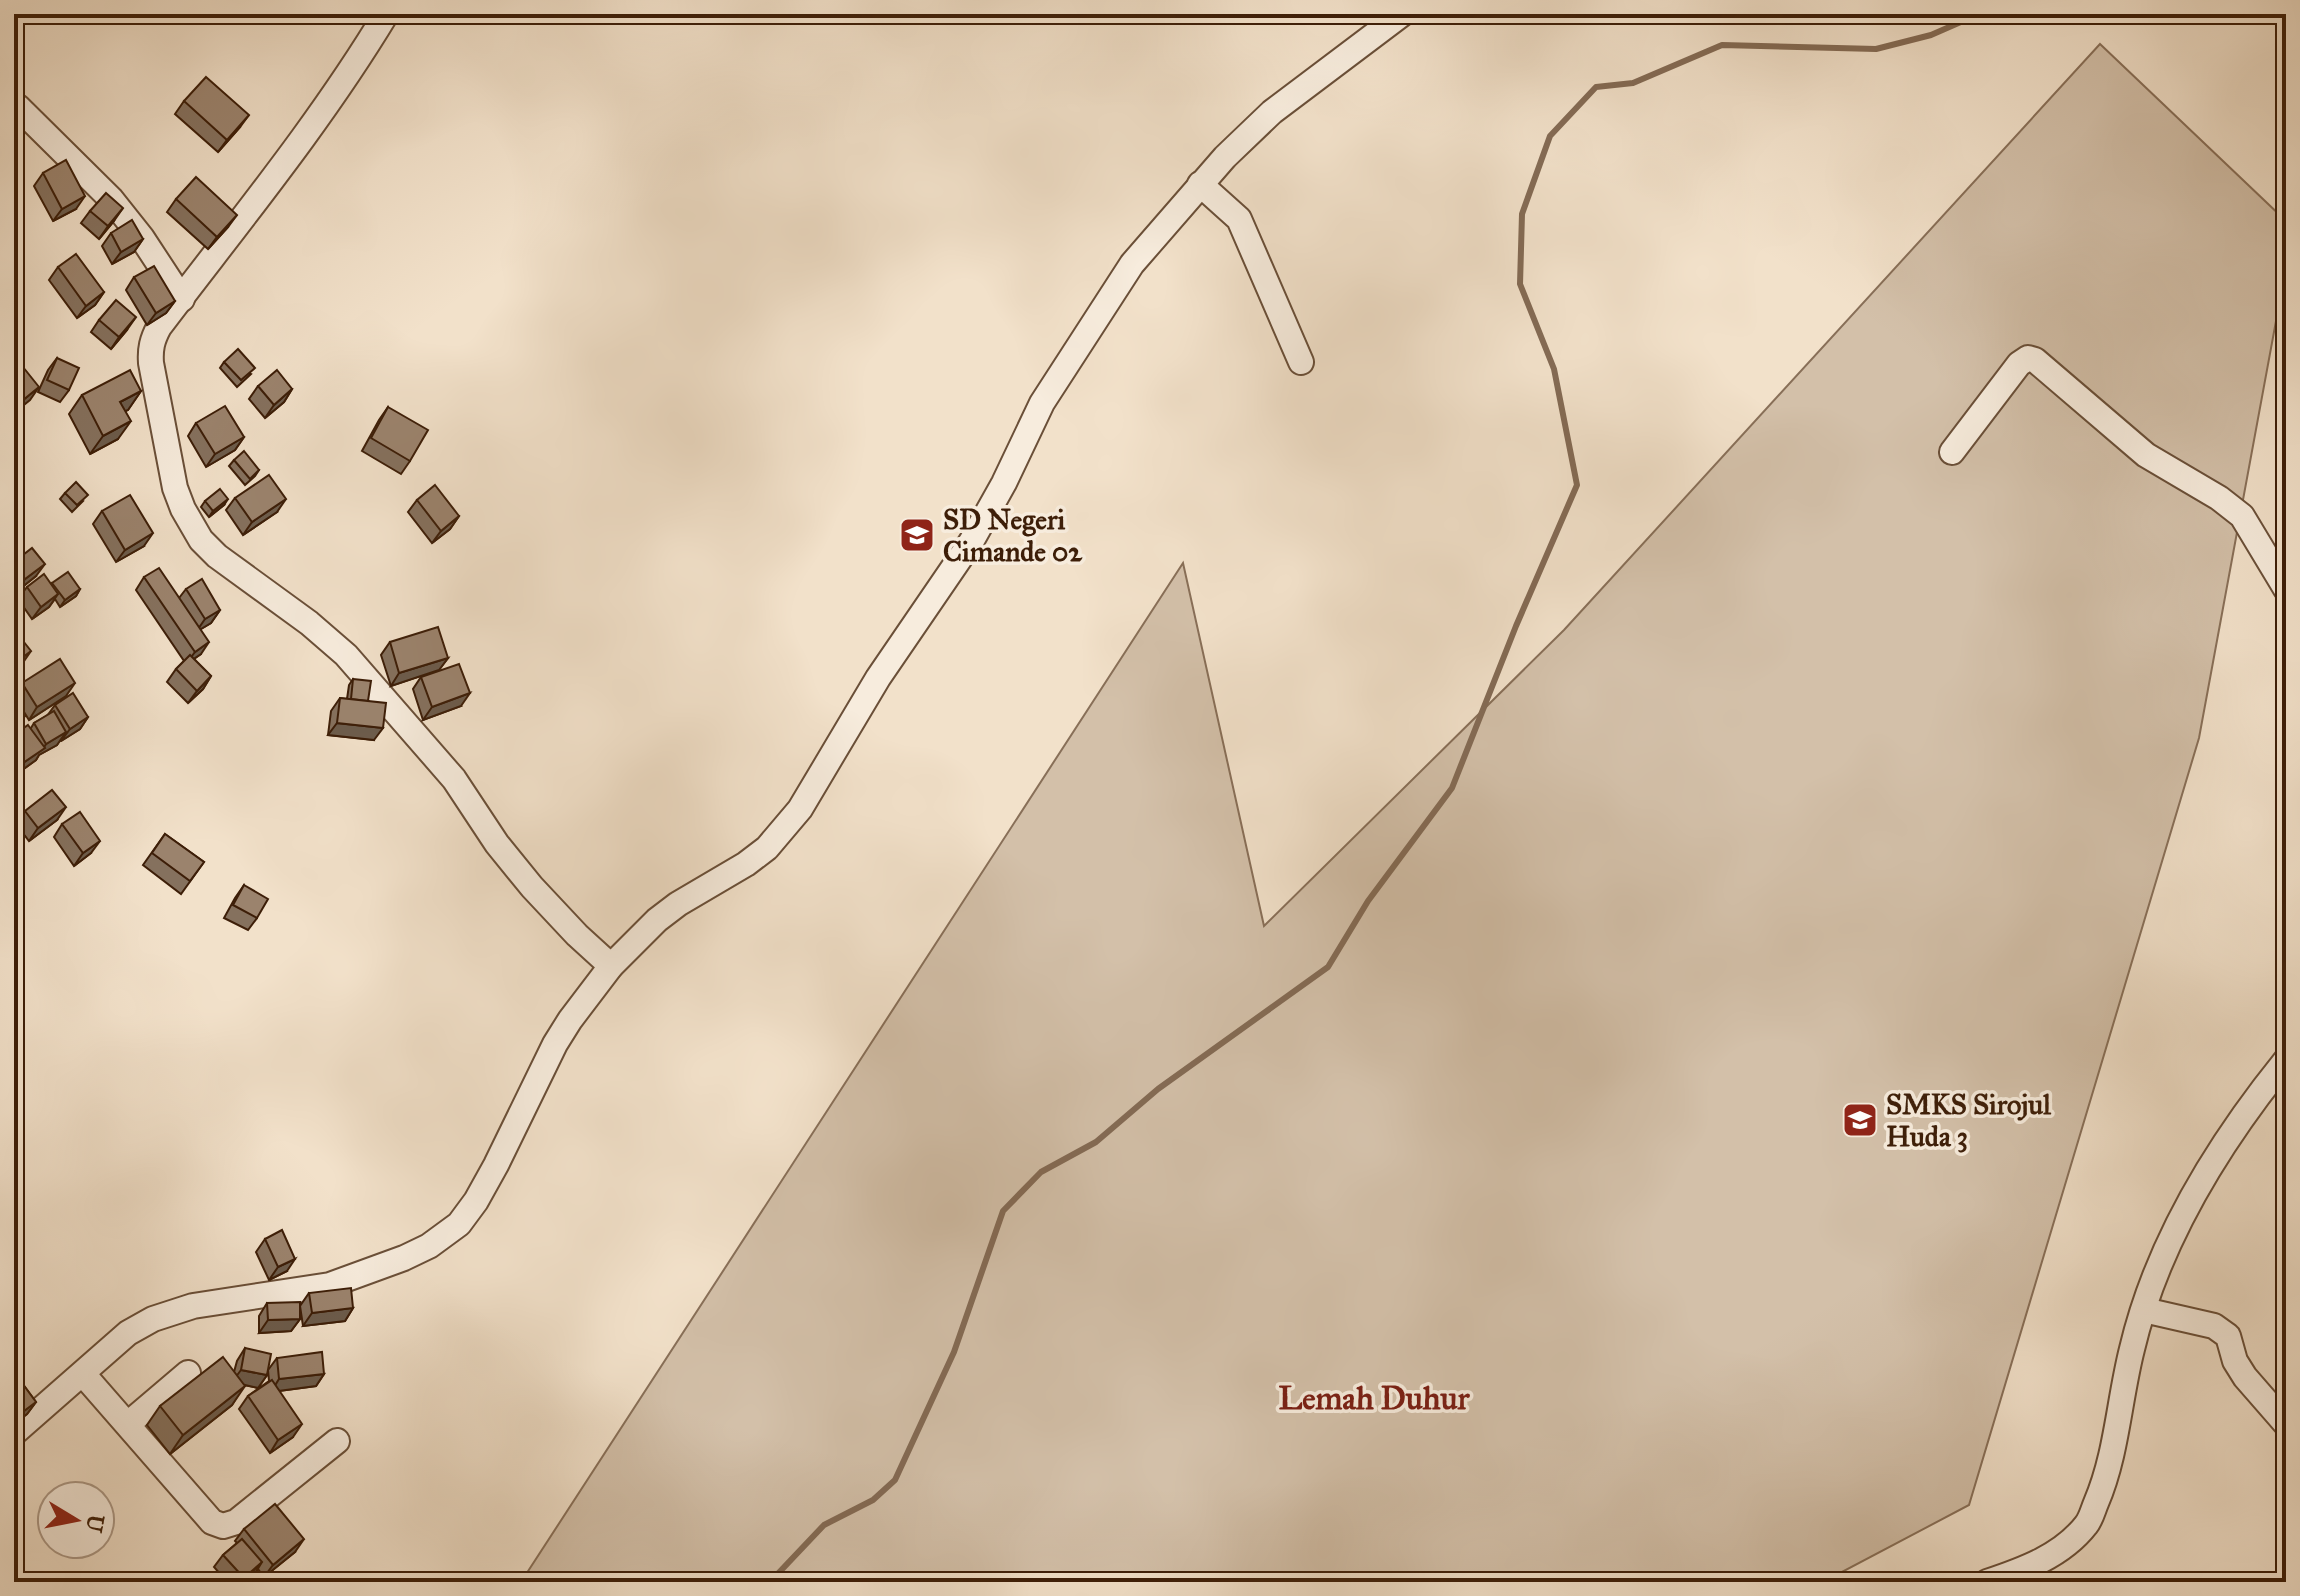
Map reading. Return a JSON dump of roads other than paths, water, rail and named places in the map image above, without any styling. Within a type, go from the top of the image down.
[{"type":"street","points":[[386,14],[335,96],[159,327],[150,349],[172,478],[191,525],[217,556],[309,623],[346,655],[454,779],[497,844],[532,887],[611,966]]},
{"type":"street","points":[[14,1433],[128,1333],[153,1319],[193,1306],[330,1285],[404,1258],[448,1233],[468,1213],[555,1044],[611,966],[657,920],[746,864],[767,848],[794,819],[878,678],[971,542],[1004,483],[1042,403],[1074,349],[1132,264],[1200,184],[1272,112],[1402,14]]},
{"type":"street","points":[[18,107],[111,199],[142,238],[182,299]]},
{"type":"street","points":[[1200,184],[1239,219],[1301,362]]},
{"type":"street","points":[[1952,452],[2019,364],[2028,358],[2035,360],[2146,455],[2219,498],[2242,516],[2286,589]]},
{"type":"street","points":[[1987,1582],[2056,1554],[2087,1524],[2104,1484],[2132,1348],[2158,1266],[2195,1195],[2248,1108],[2286,1060]]},
{"type":"street","points":[[2144,1310],[2214,1326],[2228,1336],[2235,1361],[2245,1377],[2286,1424]]},
{"type":"street","points":[[128,1424],[188,1373]]},
{"type":"street","points":[[83,1374],[212,1522],[223,1526],[236,1522],[337,1441]]},
{"type":"waterway","points":[[770,1582],[824,1525],[873,1500],[895,1480],[954,1352],[1003,1211],[1041,1172],[1096,1142],[1158,1089],[1328,967],[1368,901],[1452,788],[1516,626],[1577,485],[1554,369],[1520,284],[1522,214],[1550,136],[1596,87],[1633,83],[1722,45],[1876,49],[1931,35],[1979,14]]},
{"type":"place","name":"SD Negeri Cimande 02","points":[[917,535]]},
{"type":"place","name":"SMKS Sirojul Huda 3","points":[[1860,1120]]},
{"type":"district","name":"Lemah Duhur","points":[[1374,1398]]}]
